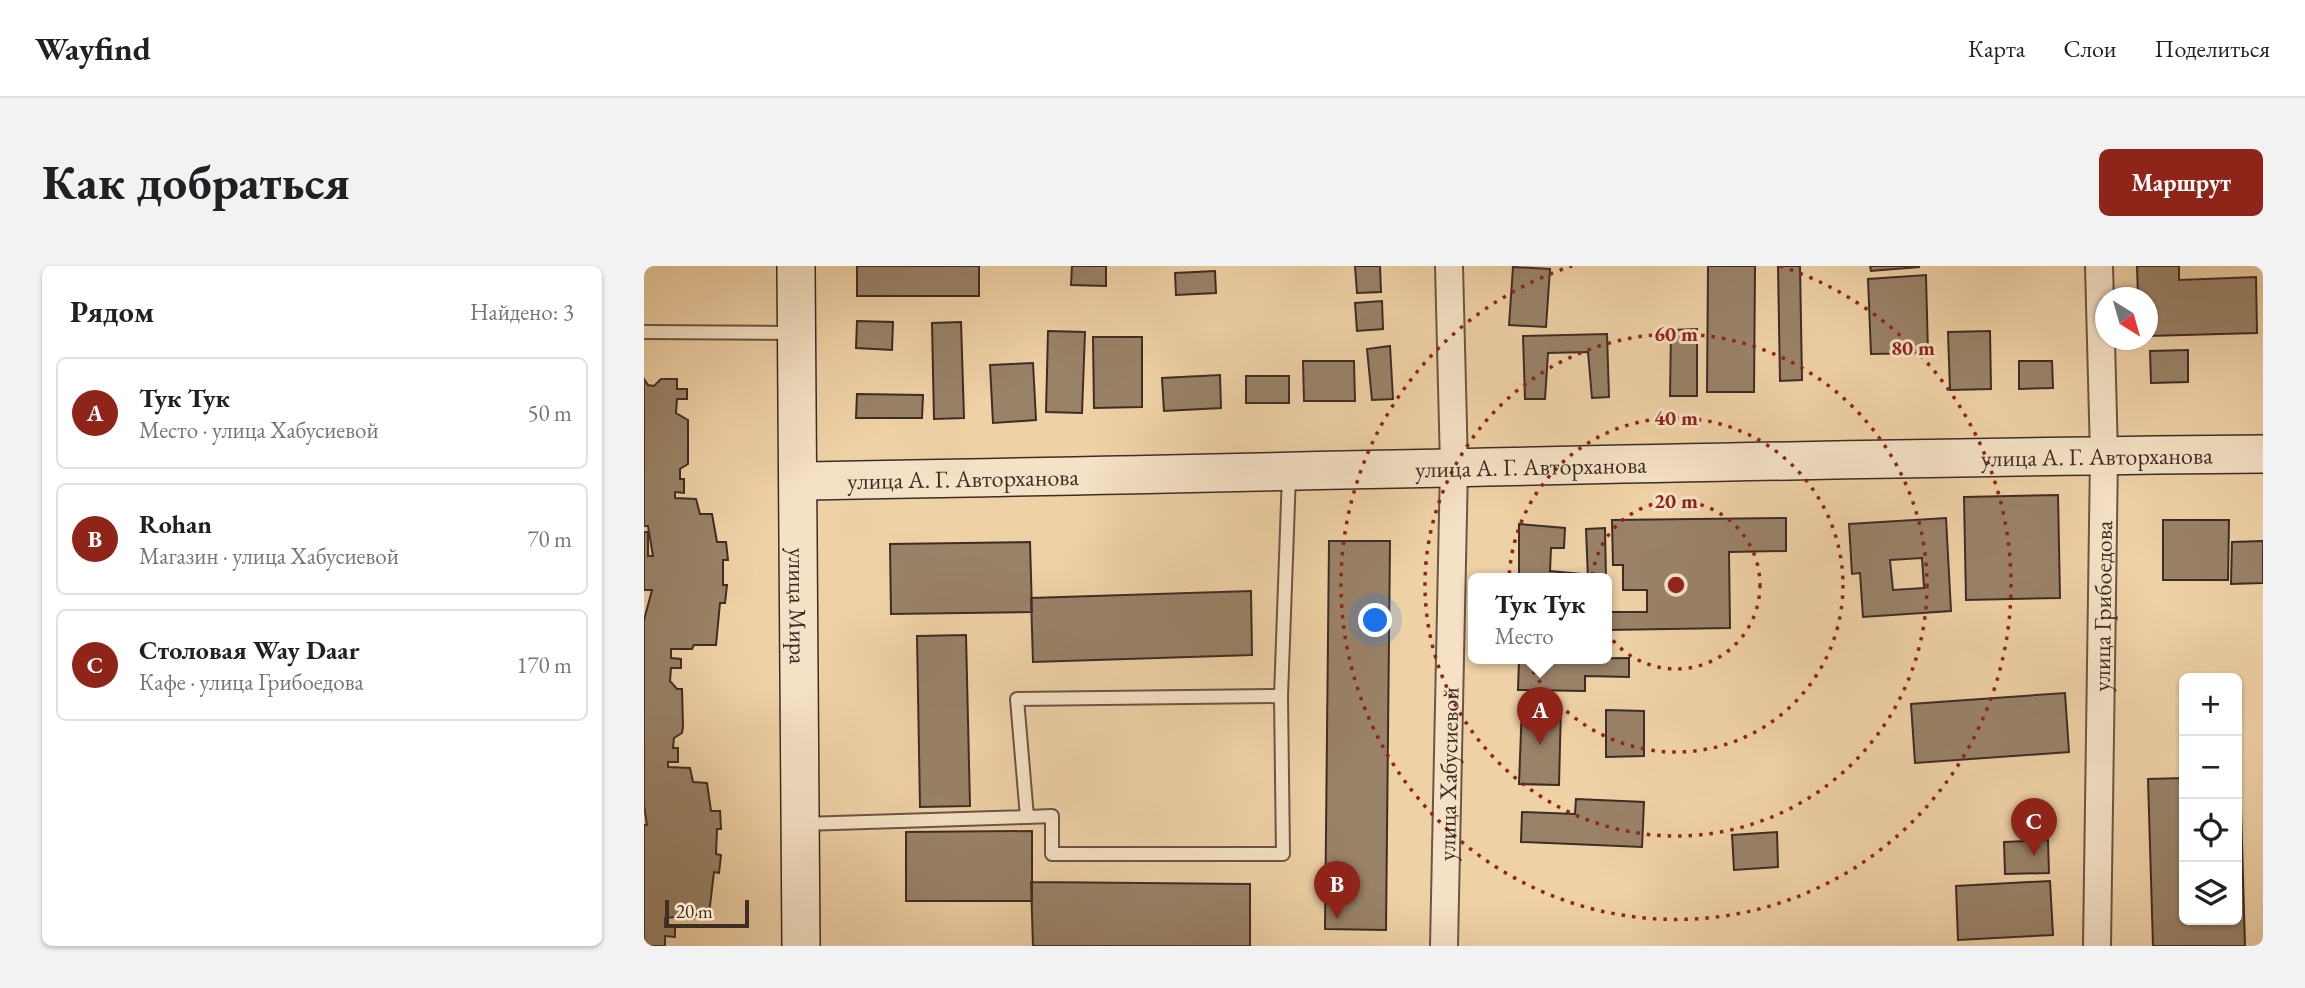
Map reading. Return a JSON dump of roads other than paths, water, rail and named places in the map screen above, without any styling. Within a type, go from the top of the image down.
[{"type":"street","name":"улица Мира","points":[[796,266],[801,946]]},
{"type":"street","name":"улица Хабусиевой","points":[[1444,946],[1454,466],[1449,266]]},
{"type":"street","name":"улица Грибоедова","points":[[2097,946],[2104,455],[2099,266]]},
{"type":"street","name":"улица А. Г. Авторханова","points":[[799,481],[1289,473],[1454,466],[2263,454]]},
{"type":"lane","points":[[644,332],[797,333]]},
{"type":"lane","points":[[800,824],[1052,816],[1052,855],[1283,854],[1282,696],[1289,473]]},
{"type":"lane","points":[[1027,817],[1017,699],[1282,696]]},
{"type":"place","name":"Тук Тук","points":[[1540,745]]},
{"type":"place","name":"Столовая Way Daar","points":[[2034,856]]},
{"type":"place","name":"Rohan","points":[[1337,919]]}]
